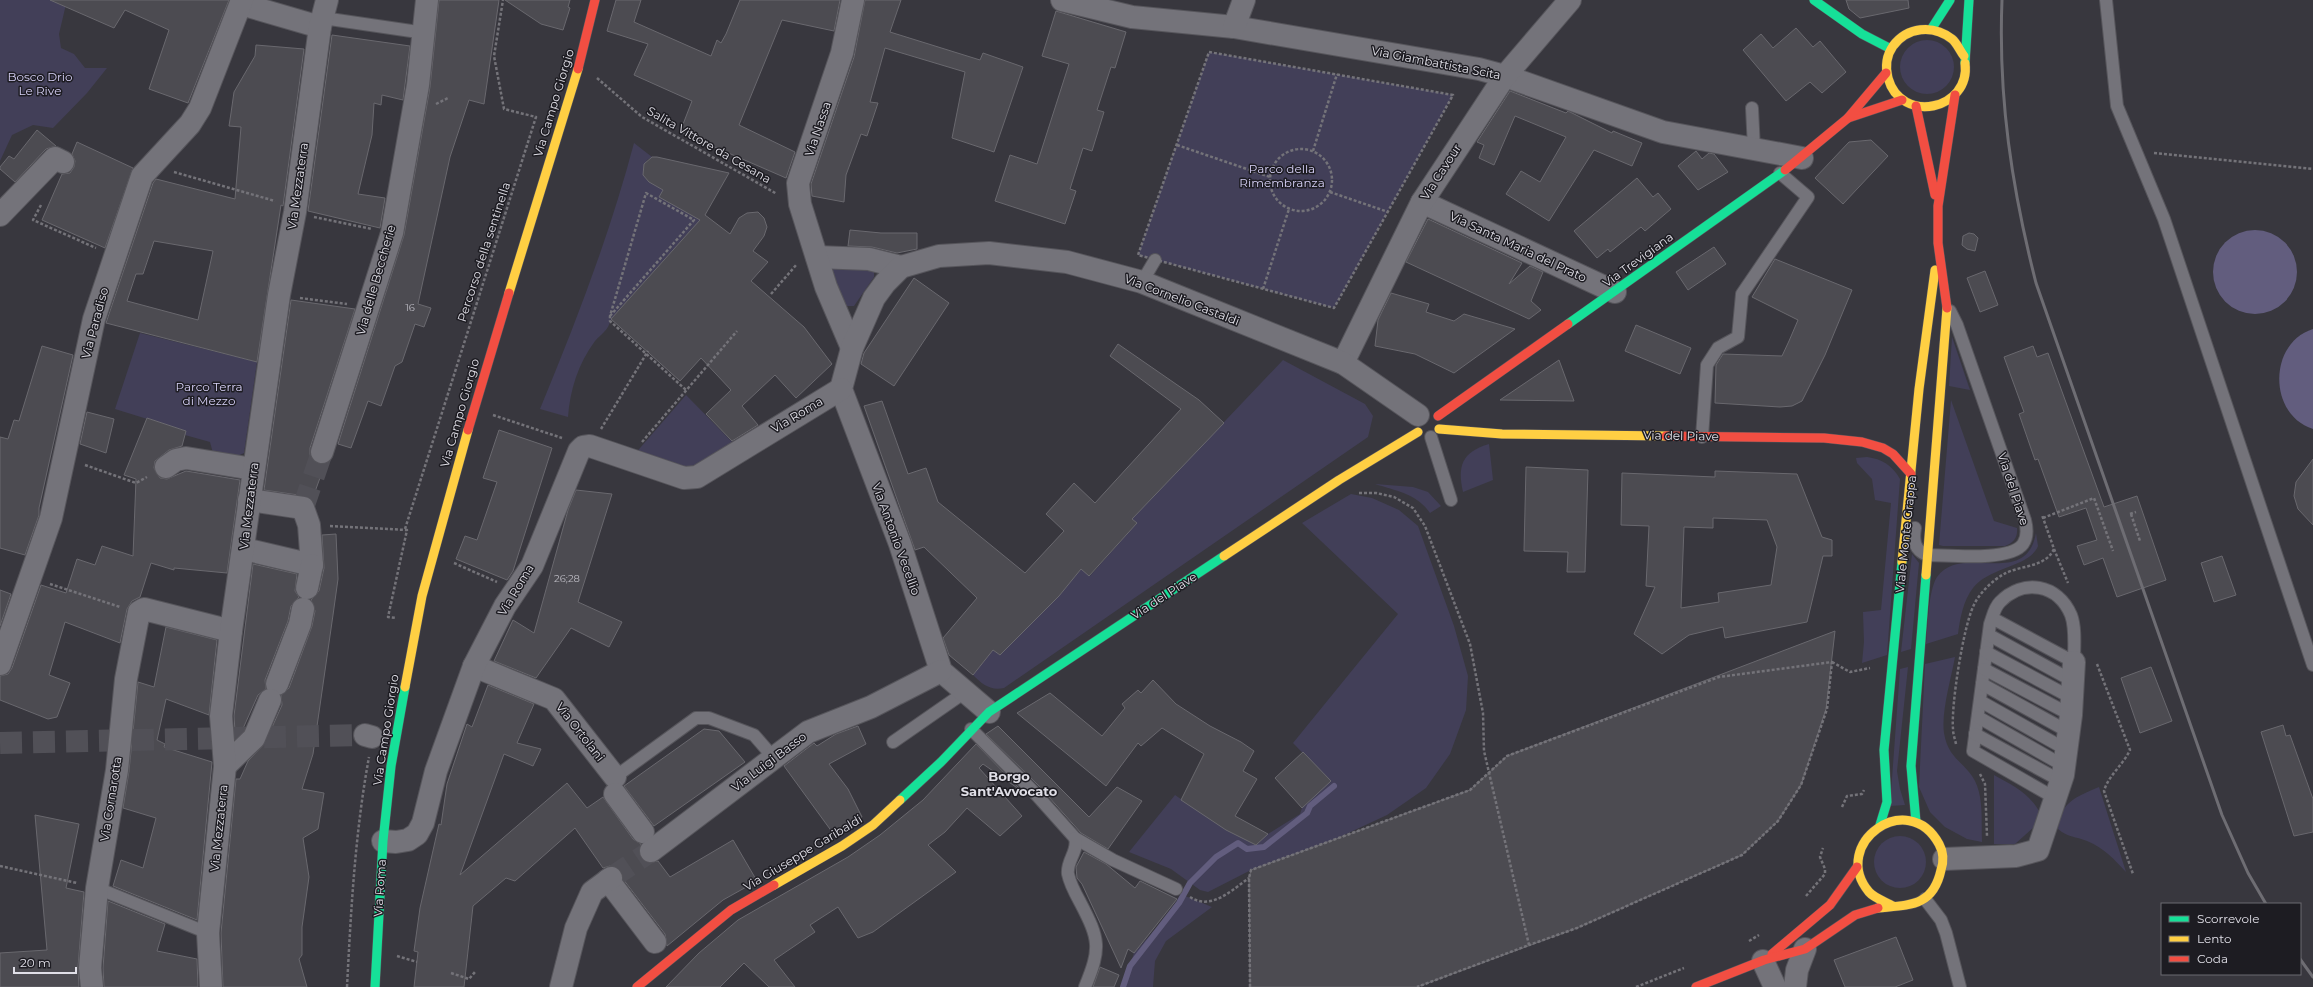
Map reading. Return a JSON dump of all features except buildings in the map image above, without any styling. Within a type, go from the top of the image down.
[{"type":"street","name":"Via delle Beccherie","points":[[322,452],[356,348],[367,306],[392,233],[425,33],[427,0]]},
{"type":"street","name":"Via Campo Giorgio","points":[[383,840],[391,766],[416,622],[432,556],[474,408],[580,62],[595,0]]},
{"type":"street","name":"Via Nassa","points":[[852,348],[829,294],[800,204],[798,183],[842,53],[853,0]]},
{"type":"street","name":"Via Giambattista Scita","points":[[1062,0],[1132,17],[1234,27],[1479,69],[1505,76],[1662,132],[1802,158]]},
{"type":"street","points":[[1234,27],[1244,0]]},
{"type":"street","name":"Via Cavour","points":[[1343,363],[1422,202],[1505,76],[1570,0]]},
{"type":"street","points":[[1814,0],[1862,34],[1891,49]]},
{"type":"street","points":[[1950,0],[1932,28],[1952,38],[1960,46],[1964,56]]},
{"type":"street","points":[[1886,73],[1889,83],[1902,100],[1916,106],[1937,106],[1955,95],[1963,83],[1966,70],[1964,56],[1969,0]]},
{"type":"street","points":[[242,2],[323,15]]},
{"type":"street","name":"Via Paradiso","points":[[0,664],[51,518],[94,319],[142,176],[190,124],[200,108],[242,2]]},
{"type":"street","name":"Via Mezzaterra","points":[[211,987],[208,933],[225,766],[221,716],[231,631],[244,548],[249,500],[279,295],[295,212],[323,15]]},
{"type":"street","name":"Via Trevigiana","points":[[1339,480],[1615,292],[1802,158],[1848,118],[1886,73],[1887,61],[1891,49],[1898,39],[1908,32],[1920,28],[1932,28]]},
{"type":"street","name":"Viale Monte Grappa","points":[[1880,825],[1887,802],[1884,750],[1918,406],[1938,243],[1938,206],[1955,95]]},
{"type":"street","name":"Via Trevigiana","points":[[1848,118],[1902,100]]},
{"type":"street","name":"Viale Monte Grappa","points":[[1916,106],[1938,206]]},
{"type":"street","points":[[0,215],[55,158],[63,162]]},
{"type":"street","name":"Via Santa Maria del Prato","points":[[1422,202],[1615,292]]},
{"type":"street","name":"Viale Monte Grappa","points":[[1916,822],[1911,766],[1924,581],[1947,307],[1938,243]]},
{"type":"street","points":[[816,252],[901,267]]},
{"type":"street","name":"Via Cornelio Castaldi","points":[[901,267],[939,256],[989,253],[1067,262],[1142,282],[1343,363],[1425,421]]},
{"type":"street","points":[[841,390],[852,348],[874,298],[885,283],[901,267]]},
{"type":"street","name":"Via Roma","points":[[375,987],[383,840],[396,842],[408,840],[417,834],[423,823],[436,771],[474,666],[505,606],[532,566],[579,451],[587,447],[684,478],[697,477],[841,390]]},
{"type":"street","name":"Via Antonio Vecellio","points":[[841,390],[900,544],[941,671]]},
{"type":"street","points":[[1425,421],[1440,422],[1435,433]]},
{"type":"street","name":"Via del Piave","points":[[1425,421],[1422,436],[1435,433],[1824,438],[1871,443],[1894,454],[1912,474]]},
{"type":"street","points":[[157,472],[176,460],[186,458],[254,469]]},
{"type":"street","name":"Via del Piave","points":[[989,712],[1339,480]]},
{"type":"street","points":[[249,500],[303,508],[309,524],[312,565],[308,588]]},
{"type":"street","points":[[244,548],[312,565]]},
{"type":"street","points":[[140,612],[144,609],[169,614],[231,631]]},
{"type":"street","points":[[225,766],[254,738],[274,692],[300,624],[303,609]]},
{"type":"street","name":"Via Cornarotta","points":[[92,987],[90,968],[97,888],[117,770],[126,679],[140,612]]},
{"type":"street","name":"Via Ortolani","points":[[474,666],[554,699],[615,785],[647,841]]},
{"type":"street","points":[[941,671],[989,712]]},
{"type":"street","name":"Via Luigi Basso","points":[[647,841],[774,758],[808,732],[871,707],[941,671]]},
{"type":"street","name":"Via Giuseppe Garibaldi","points":[[637,987],[731,910],[842,846],[873,825],[941,762],[970,729],[989,712]]},
{"type":"street","points":[[1944,859],[2016,856],[2038,850],[2067,731]]},
{"type":"street","points":[[1696,987],[1763,961],[1805,949],[1857,914],[1873,908],[1910,905],[1925,899],[1940,882],[1944,859],[1935,837],[1927,828],[1916,822],[1904,820],[1891,820],[1870,832],[1862,842],[1857,867],[1840,896],[1826,911],[1763,961]]},
{"type":"street","points":[[1857,867],[1865,889],[1873,897],[1893,906]]},
{"type":"street","points":[[561,987],[576,928],[592,892],[610,879],[655,942]]},
{"type":"street","points":[[1795,987],[1797,970],[1805,949]]},
{"type":"street","points":[[1763,961],[1775,987]]},
{"type":"lane","points":[[2106,0],[2117,106],[2164,219],[2313,665]]},
{"type":"lane","points":[[323,15],[425,33]]},
{"type":"lane","points":[[1752,108],[1754,149]]},
{"type":"lane","points":[[1702,437],[1707,365],[1718,348],[1738,337],[1742,294],[1808,196],[1780,174]]},
{"type":"lane","points":[[1142,282],[1155,260]]},
{"type":"lane","name":"Via del Piave","points":[[1927,555],[2010,554],[2024,544],[2027,528],[1957,325],[1947,307]]},
{"type":"lane","points":[[1918,406],[1924,421],[1914,539],[1918,550],[1927,555]]},
{"type":"lane","points":[[1435,433],[1451,500]]},
{"type":"lane","points":[[1924,581],[1936,565],[1954,555]]},
{"type":"lane","points":[[2032,586],[2045,588],[2053,592],[2071,615],[2074,630],[2067,731],[1973,751],[1992,618],[2000,602],[2009,594],[2032,586]]},
{"type":"lane","points":[[1992,618],[2067,731]]},
{"type":"lane","points":[[1989,635],[2067,731]]},
{"type":"lane","points":[[1986,652],[2067,731]]},
{"type":"lane","points":[[1984,669],[2067,731]]},
{"type":"lane","points":[[1982,684],[2067,731]]},
{"type":"lane","points":[[893,742],[965,692]]},
{"type":"lane","points":[[1980,701],[2067,731]]},
{"type":"lane","points":[[1978,717],[2067,731]]},
{"type":"lane","points":[[615,785],[696,718],[709,718],[754,735],[774,758]]},
{"type":"lane","points":[[970,729],[1033,790],[1075,838],[1113,860],[1176,889]]},
{"type":"lane","points":[[1975,734],[2067,731]]},
{"type":"lane","points":[[1075,838],[1076,848],[1068,872],[1070,884],[1091,922],[1096,938],[1097,951],[1085,987]]},
{"type":"lane","points":[[97,888],[208,933]]},
{"type":"lane","points":[[1925,899],[1941,920],[1946,933],[1960,987]]},
{"type":"path","name":"Percorso della sentinella","points":[[405,529],[536,116],[504,109],[494,56],[503,0]]},
{"type":"path","points":[[1209,52],[1337,74],[1453,95],[1334,308],[1138,255],[1209,52]]},
{"type":"path","name":"Salita Vittore da Cesana","points":[[580,62],[619,99],[642,117],[714,159],[784,197],[800,204]]},
{"type":"path","points":[[1313,151],[1337,74]]},
{"type":"path","points":[[1177,145],[1270,177]]},
{"type":"path","points":[[1304,149],[1313,151],[1328,164],[1332,173],[1330,192],[1325,200],[1308,210],[1289,209],[1274,196],[1270,177],[1272,168],[1285,153],[1304,149]]},
{"type":"path","points":[[2136,151],[2313,169]]},
{"type":"path","points":[[151,166],[281,202],[295,212],[392,233]]},
{"type":"path","points":[[1330,192],[1388,212]]},
{"type":"path","points":[[610,316],[695,219],[646,193],[610,316],[610,322],[647,353],[686,390]]},
{"type":"path","points":[[43,200],[33,220],[115,257]]},
{"type":"path","points":[[1264,289],[1289,209]]},
{"type":"path","points":[[771,294],[816,252]]},
{"type":"path","points":[[279,295],[367,306]]},
{"type":"path","points":[[627,459],[737,331]]},
{"type":"path","points":[[474,408],[587,447],[647,353]]},
{"type":"path","points":[[63,458],[136,483],[157,472]]},
{"type":"path","points":[[2043,518],[2094,498],[2113,551]]},
{"type":"path","points":[[2136,512],[2130,514],[2140,542]]},
{"type":"path","points":[[309,524],[407,530],[388,617],[416,622]]},
{"type":"path","points":[[1425,526],[1470,644],[1483,713],[1484,751],[1529,945]]},
{"type":"path","points":[[2054,549],[2070,588]]},
{"type":"path","points":[[448,561],[476,573]]},
{"type":"path","points":[[30,577],[140,612]]},
{"type":"path","points":[[1417,987],[1577,928],[1742,855],[1778,821],[1801,785],[1826,709],[1832,662]]},
{"type":"path","points":[[1250,987],[1249,878],[1251,870],[1470,790],[1507,756],[1719,677],[1832,662],[1850,672],[1875,666]]},
{"type":"path","points":[[2096,662],[2130,750],[2119,769],[2106,784],[2104,791],[2133,874]]},
{"type":"path","points":[[348,987],[352,892],[369,736]]},
{"type":"path","points":[[1802,900],[1824,874],[1825,869],[1820,857],[1823,848]]},
{"type":"path","points":[[0,866],[97,888]]},
{"type":"path","points":[[1197,902],[1214,901],[1249,878]]},
{"type":"path","points":[[1747,942],[1762,933]]},
{"type":"path","points":[[1636,987],[1687,967]]},
{"type":"path","points":[[451,973],[469,979],[475,972]]},
{"type":"green space","name":"Bosco Drio Le Rive","points":[[0,0],[67,0],[59,34],[61,48],[74,54],[85,68],[107,68],[87,93],[53,128],[33,125],[12,135],[0,161]]},
{"type":"green space","points":[[1922,40],[1932,40],[1942,44],[1950,52],[1954,62],[1954,72],[1950,82],[1942,90],[1932,94],[1922,94],[1912,90],[1904,82],[1900,72],[1900,62],[1904,52],[1912,44]]},
{"type":"green space","name":"Parco della Rimembranza","points":[[1209,52],[1453,95],[1334,308],[1138,255]]},
{"type":"green space","points":[[634,143],[652,157],[647,160],[643,169],[646,179],[663,190],[702,221],[704,248],[688,233],[611,319],[606,329],[589,350],[580,368],[573,387],[568,417],[540,409],[592,278],[625,177]]},
{"type":"green space","points":[[832,266],[874,270],[874,277],[854,306],[846,306],[829,269]]},
{"type":"green space","name":"Parco Terra di Mezzo","points":[[140,333],[257,362],[244,453],[231,459],[213,453],[210,442],[185,435],[186,431],[115,409]]},
{"type":"green space","points":[[1952,337],[1970,390],[1949,386]]},
{"type":"green space","points":[[1283,360],[1365,404],[1373,416],[1368,437],[1004,688],[990,688],[976,678],[973,675],[993,650],[1000,655],[1059,596],[1081,569],[1090,576],[1137,523],[1132,519]]},
{"type":"green space","points":[[686,395],[736,446],[691,470],[634,455]]},
{"type":"green space","points":[[1951,400],[1994,521],[2017,528],[2015,539],[2005,546],[1939,545]]},
{"type":"green space","points":[[1489,444],[1493,480],[1463,492],[1461,483],[1461,467],[1464,461],[1473,451]]},
{"type":"green space","points":[[1867,457],[1877,459],[1890,466],[1900,479],[1887,655],[1862,663],[1864,642],[1863,612],[1881,610],[1891,503],[1875,500],[1872,479],[1857,463],[1856,458]]},
{"type":"green space","points":[[1375,484],[1413,487],[1428,492],[1441,506],[1430,513],[1413,497]]},
{"type":"green space","points":[[1351,494],[1372,498],[1399,510],[1418,526],[1454,626],[1468,676],[1466,710],[1450,754],[1426,788],[1387,815],[1329,842],[1251,870],[1208,892],[1200,890],[1171,869],[1129,852],[1175,795],[1226,830],[1256,845],[1268,834],[1300,814],[1302,808],[1330,781],[1293,743],[1398,614],[1302,523]]},
{"type":"green space","points":[[2036,533],[2038,546],[2034,553],[2018,563],[1998,571],[1980,581],[1973,588],[1964,604],[1958,634],[1926,644],[1930,600],[1937,577],[1948,567],[1961,563],[2007,563],[2020,559],[2030,550]]},
{"type":"green space","points":[[1912,554],[1919,563],[1911,649],[1901,652]]},
{"type":"green space","points":[[1955,657],[1945,706],[1943,725],[1944,733],[1949,749],[1971,775],[1978,788],[1982,811],[1982,842],[1967,839],[1945,827],[1930,812],[1919,787],[1925,664]]},
{"type":"green space","points":[[1908,667],[1897,771],[1900,789],[1905,805],[1890,806],[1900,669]]},
{"type":"green space","points":[[1994,775],[2025,794],[2039,811],[2035,826],[2015,844],[1994,844]]},
{"type":"green space","points":[[2099,787],[2126,872],[2104,850],[2087,841],[2065,834],[2058,829],[2059,820],[2066,806],[2076,798]]},
{"type":"green space","points":[[1900,836],[1910,838],[1918,844],[1924,852],[1926,862],[1924,872],[1918,880],[1910,886],[1900,888],[1890,886],[1882,880],[1876,872],[1874,862],[1876,852],[1882,844],[1890,838]]},
{"type":"green space","points":[[1183,895],[1212,907],[1166,941],[1155,961],[1153,987],[1123,987],[1134,953],[1179,903]]},
{"type":"shaded area","points":[[2255,230],[2271,233],[2285,242],[2294,256],[2297,272],[2294,288],[2285,302],[2271,311],[2255,314],[2239,311],[2225,302],[2216,288],[2213,272],[2216,256],[2225,242],[2239,233]]},
{"type":"shaded area","points":[[2313,329],[2313,429],[2298,421],[2288,409],[2281,395],[2279,379],[2281,363],[2288,349],[2298,337]]},
{"type":"waterway","points":[[1123,987],[1130,966],[1179,903],[1190,883],[1216,857],[1238,843],[1247,849],[1264,847],[1307,813],[1310,806],[1334,786]]},
{"type":"tunnel","points":[[303,508],[322,452]]},
{"type":"tunnel","points":[[0,743],[365,735]]},
{"type":"tunnel","points":[[611,878],[651,851]]},
{"type":"railway","points":[[2002,0],[2002,72],[2008,143],[2020,213],[2036,283],[2222,815],[2248,873],[2265,903]]},
{"type":"railway","points":[[2301,960],[2313,977]]},
{"type":"traffic: fast","points":[[1814,0],[1862,34],[1891,49]]},
{"type":"traffic: fast","points":[[1932,28],[1950,0]]},
{"type":"traffic: fast","points":[[1965,63],[1969,0]]},
{"type":"traffic: fast","points":[[1568,324],[1785,170]]},
{"type":"traffic: fast","points":[[900,800],[941,762],[989,712],[1224,556]]},
{"type":"traffic: fast","points":[[1880,825],[1887,802],[1884,750],[1902,562]]},
{"type":"traffic: fast","points":[[1916,822],[1911,766],[1926,575]]},
{"type":"traffic: fast","points":[[375,987],[383,841],[391,766],[405,687]]},
{"type":"traffic: slow","points":[[1964,56],[1954,41],[1945,34],[1929,30],[1913,31],[1905,35],[1893,46],[1886,65],[1887,74],[1895,93],[1906,102],[1920,106],[1934,106],[1947,101],[1957,92],[1964,79],[1965,63]]},
{"type":"traffic: slow","points":[[509,293],[578,69]]},
{"type":"traffic: slow","points":[[1902,562],[1919,389],[1935,270]]},
{"type":"traffic: slow","points":[[1926,575],[1947,308]]},
{"type":"traffic: slow","points":[[1439,429],[1502,434],[1666,436]]},
{"type":"traffic: slow","points":[[405,687],[422,596],[468,430]]},
{"type":"traffic: slow","points":[[1224,556],[1339,480],[1418,432]]},
{"type":"traffic: slow","points":[[774,885],[842,846],[873,825],[900,800]]},
{"type":"traffic: slow","points":[[1878,908],[1900,906],[1918,902],[1932,891],[1937,882],[1943,860],[1941,847],[1925,828],[1909,821],[1893,821],[1877,829],[1865,841],[1859,856],[1859,874],[1869,892],[1893,906]]},
{"type":"traffic: jam","points":[[578,69],[595,0]]},
{"type":"traffic: jam","points":[[1785,170],[1848,118],[1886,73]]},
{"type":"traffic: jam","points":[[1947,308],[1938,243],[1938,206],[1955,95]]},
{"type":"traffic: jam","points":[[1848,118],[1902,100]]},
{"type":"traffic: jam","points":[[1916,106],[1935,195]]},
{"type":"traffic: jam","points":[[468,430],[509,293]]},
{"type":"traffic: jam","points":[[1438,416],[1568,324]]},
{"type":"traffic: jam","points":[[1666,436],[1824,438],[1862,442],[1883,448],[1893,454],[1911,474]]},
{"type":"traffic: jam","points":[[1772,954],[1830,905],[1857,867]]},
{"type":"traffic: jam","points":[[637,987],[731,910],[774,885]]},
{"type":"traffic: jam","points":[[1696,987],[1764,960],[1805,949],[1855,915],[1878,908]]},
{"type":"district","name":"Borgo Sant'Avvocato","points":[[1009,784]]}]
